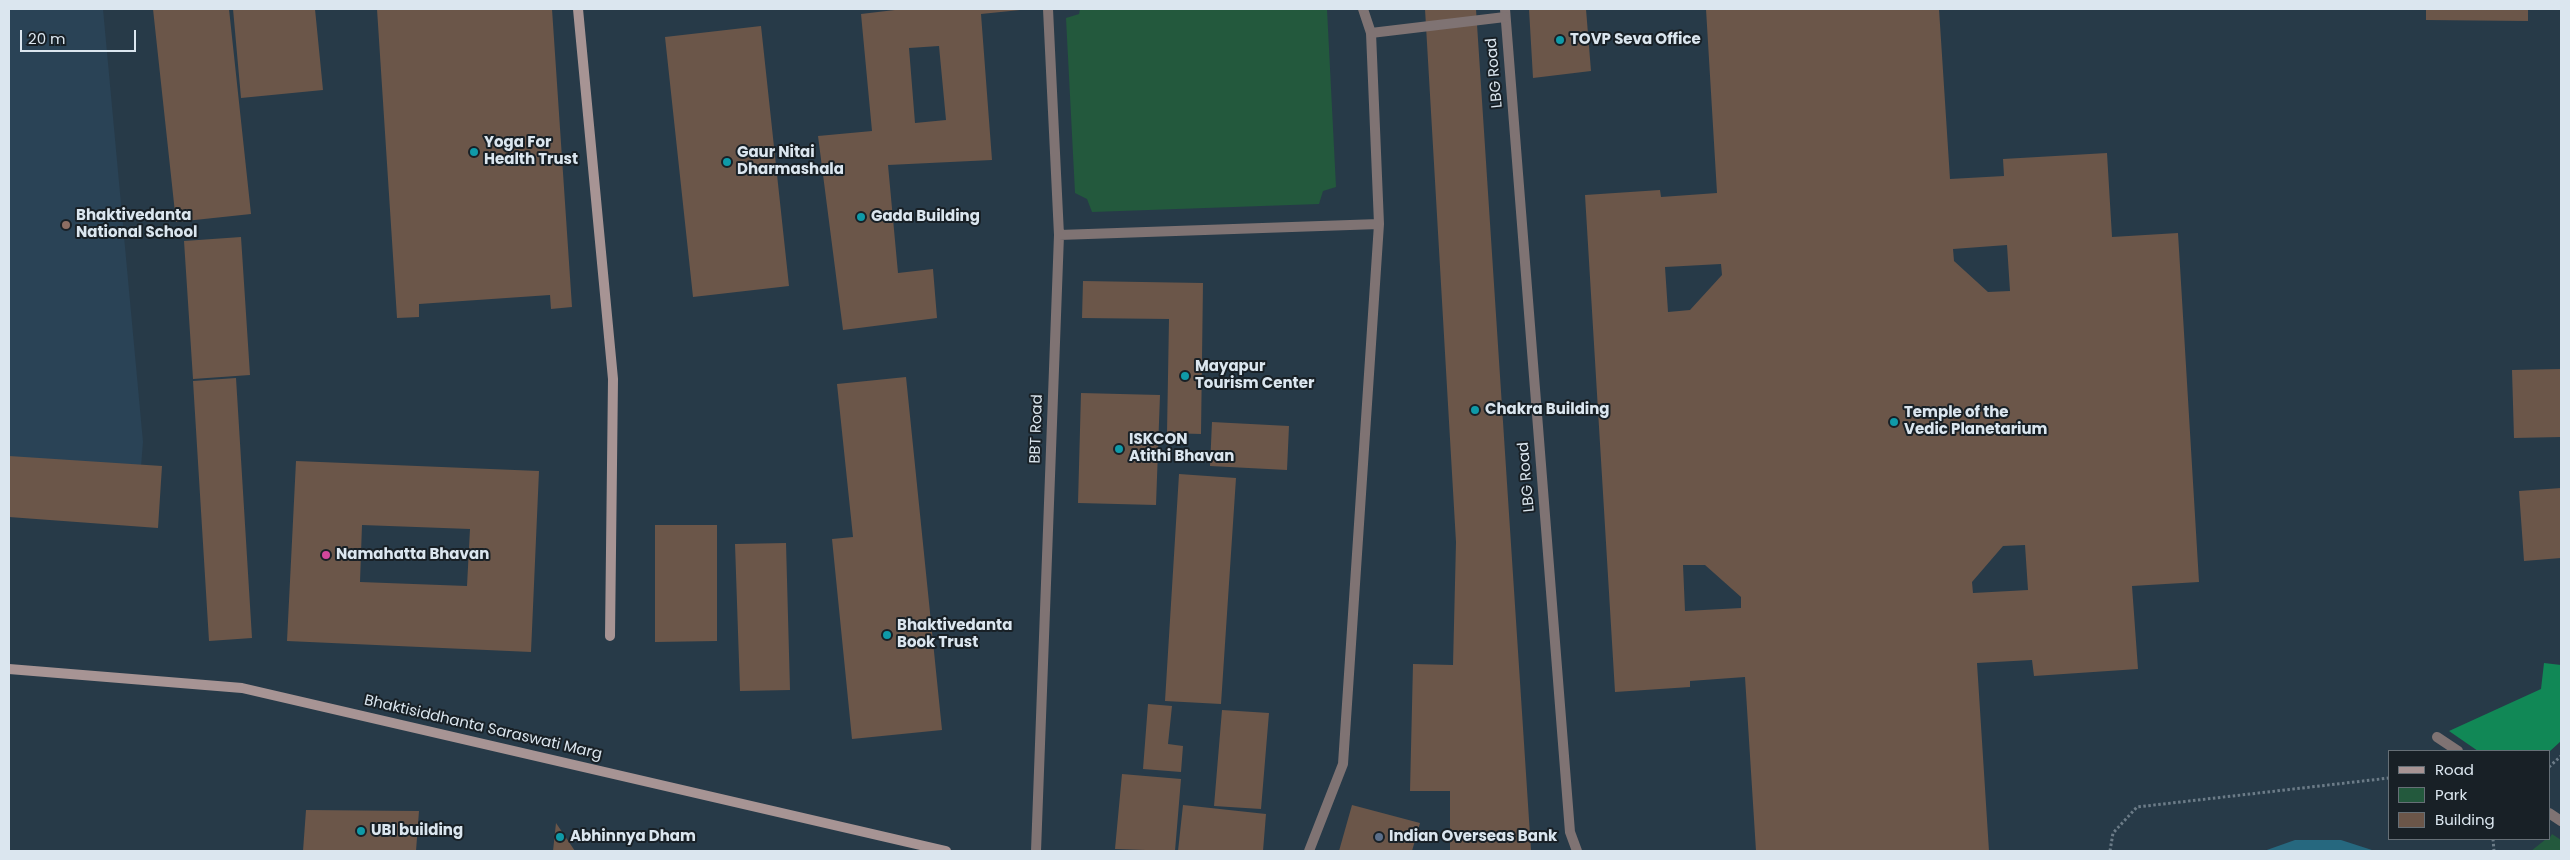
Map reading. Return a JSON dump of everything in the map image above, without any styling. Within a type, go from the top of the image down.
[{"type":"main road","points":[[578,9],[612,379],[610,636]]},
{"type":"main road","name":"Bhaktisiddhanta Saraswati Marg","points":[[9,669],[242,688],[946,851]]},
{"type":"street","name":"BBT Road","points":[[1036,851],[1059,235],[1048,9]]},
{"type":"street","points":[[1309,851],[1343,764],[1378,224],[1371,33],[1364,9]]},
{"type":"street","points":[[1371,33],[1505,13]]},
{"type":"street","name":"LBG Road","points":[[1505,13],[1570,832],[1577,851]]},
{"type":"street","points":[[1059,235],[1378,224]]},
{"type":"street","points":[[2437,737],[2456,750]]},
{"type":"street","points":[[2550,814],[2561,821]]},
{"type":"path","points":[[2550,766],[2561,756]]},
{"type":"path","points":[[2110,851],[2113,833],[2137,807],[2388,778]]},
{"type":"shaded area","name":"Bhaktivedanta National School","points":[[9,9],[103,9],[143,442],[138,504],[9,495]]},
{"type":"shaded area","points":[[2295,840],[2341,840],[2375,851],[2264,851]]},
{"type":"green space","points":[[1080,9],[1327,9],[1336,187],[1323,191],[1319,204],[1092,212],[1087,199],[1075,193],[1066,18],[1079,14]]},
{"type":"green space","points":[[2544,663],[2561,665],[2561,741],[2550,751],[2477,750],[2449,731],[2541,689]]},
{"type":"green space","points":[[2552,834],[2561,840],[2561,851],[2531,851],[2545,840],[2550,840]]},
{"type":"building","points":[[153,9],[229,9],[251,214],[176,222]]},
{"type":"building","points":[[233,9],[315,9],[323,90],[241,98]]},
{"type":"building","name":"Yoga For Health Trust","points":[[377,9],[552,9],[572,307],[551,309],[550,295],[419,304],[419,317],[397,318]]},
{"type":"building","name":"Gada Building","points":[[903,9],[1020,10],[981,14],[992,160],[888,165],[898,273],[933,269],[937,318],[843,330],[818,136],[872,131],[861,14]],"holes":[[[939,46],[946,120],[915,123],[909,48]]]},
{"type":"building","name":"Chakra Building","points":[[1425,9],[1476,9],[1531,850],[1450,851],[1450,791],[1410,791],[1413,664],[1453,665],[1456,542]]},
{"type":"building","name":"TOVP Seva Office","points":[[1529,9],[1586,9],[1591,71],[1533,78]]},
{"type":"building","name":"Temple of the Vedic Planetarium","points":[[1706,9],[1939,9],[1950,179],[2004,176],[2003,159],[2107,153],[2112,237],[2178,233],[2199,582],[2132,586],[2138,669],[2034,676],[2032,660],[1977,663],[1989,851],[1756,851],[1745,677],[1690,681],[1690,687],[1615,692],[1585,195],[1660,190],[1661,197],[1717,193]],"holes":[[[2007,245],[2010,291],[1988,292],[1954,261],[1953,249]],[[1721,264],[1722,275],[1690,310],[1668,312],[1665,267]],[[2025,545],[2028,590],[1973,593],[1972,582],[2003,546]],[[1683,565],[1705,565],[1741,597],[1741,608],[1685,611]]]},
{"type":"building","points":[[2426,9],[2528,9],[2528,21],[2426,20]]},
{"type":"building","name":"Gaur Nitai Dharmashala","points":[[761,26],[789,286],[693,297],[665,37]]},
{"type":"building","points":[[241,237],[250,375],[193,379],[184,241]]},
{"type":"building","name":"Mayapur Tourism Center","points":[[1083,281],[1203,283],[1201,434],[1167,433],[1169,319],[1082,318]]},
{"type":"building","points":[[2561,369],[2561,437],[2514,438],[2512,370]]},
{"type":"building","name":"Bhaktivedanta Book Trust","points":[[906,377],[942,730],[852,739],[832,539],[853,537],[837,384]]},
{"type":"building","points":[[236,378],[252,638],[209,641],[193,381]]},
{"type":"building","name":"ISKCON Atithi Bhavan","points":[[1081,393],[1160,395],[1156,505],[1078,503]]},
{"type":"building","points":[[1212,422],[1289,426],[1287,470],[1210,466]]},
{"type":"building","points":[[9,456],[162,466],[158,528],[9,517]]},
{"type":"building","name":"Namahatta Bhavan","points":[[296,461],[539,471],[531,652],[287,641]],"holes":[[[362,525],[470,529],[467,586],[360,582]]]},
{"type":"building","points":[[1179,474],[1236,478],[1221,704],[1165,701]]},
{"type":"building","points":[[2561,488],[2561,558],[2524,561],[2519,491]]},
{"type":"building","points":[[655,525],[717,525],[717,641],[655,642]]},
{"type":"building","points":[[786,543],[790,690],[740,691],[735,544]]},
{"type":"building","points":[[1148,704],[1172,706],[1168,744],[1183,746],[1181,772],[1143,769]]},
{"type":"building","points":[[1222,710],[1269,713],[1261,809],[1214,806]]},
{"type":"building","points":[[1122,774],[1181,779],[1175,851],[1115,849]]},
{"type":"building","points":[[1183,805],[1266,814],[1263,851],[1178,851]]},
{"type":"building","name":"Indian Overseas Bank","points":[[1352,805],[1420,823],[1412,851],[1339,851]]},
{"type":"building","name":"UBI building","points":[[306,810],[419,811],[416,851],[303,851]]},
{"type":"building","name":"Abhinnya Dham","points":[[556,823],[575,851],[553,851]]},
{"type":"place","name":"TOVP Seva Office","points":[[1560,40]]},
{"type":"place","name":"Yoga For Health Trust","points":[[474,152]]},
{"type":"place","name":"Gaur Nitai Dharmashala","points":[[727,162]]},
{"type":"place","name":"Gada Building","points":[[861,217]]},
{"type":"place","name":"Bhaktivedanta National School","points":[[66,225]]},
{"type":"place","name":"Mayapur Tourism Center","points":[[1185,376]]},
{"type":"place","name":"Chakra Building","points":[[1475,410]]},
{"type":"place","name":"Temple of the Vedic Planetarium","points":[[1894,422]]},
{"type":"place","name":"ISKCON Atithi Bhavan","points":[[1119,449]]},
{"type":"place","name":"Namahatta Bhavan","points":[[326,555]]},
{"type":"place","name":"Bhaktivedanta Book Trust","points":[[887,635]]},
{"type":"place","name":"UBI building","points":[[361,831]]},
{"type":"place","name":"Abhinnya Dham","points":[[560,837]]},
{"type":"place","name":"Indian Overseas Bank","points":[[1379,837]]}]
